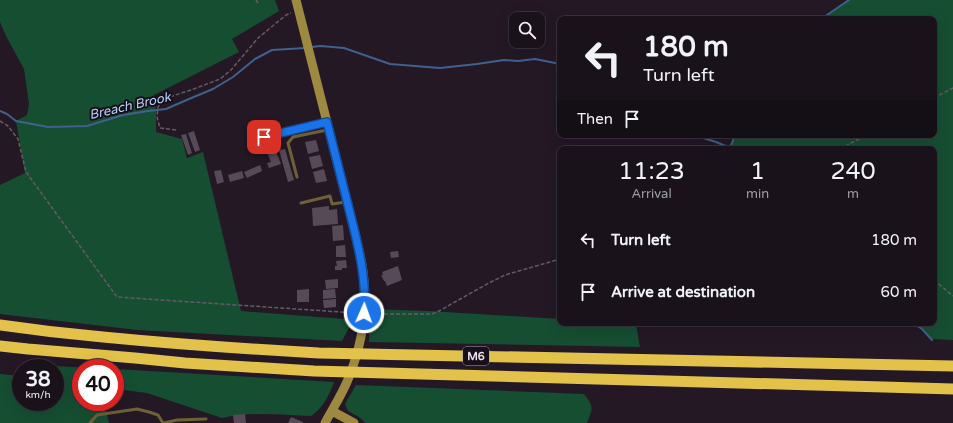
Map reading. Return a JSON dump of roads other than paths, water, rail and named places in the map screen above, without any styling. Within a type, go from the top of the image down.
[{"type":"highway","name":"M6","points":[[0,325],[31,330],[144,341],[319,353],[953,366]]},
{"type":"highway","name":"M6","points":[[0,346],[28,350],[185,363],[314,372],[953,389]]},
{"type":"street","points":[[296,0],[348,202],[363,271],[365,295],[360,340],[354,363],[343,390],[324,423]]},
{"type":"street","points":[[332,411],[354,423]]},
{"type":"lane","points":[[264,137],[328,126]]},
{"type":"lane","points":[[297,178],[288,143],[293,137],[328,126]]},
{"type":"lane","points":[[301,203],[330,196],[332,204],[348,202]]},
{"type":"lane","points":[[90,423],[97,415],[137,409],[158,415],[164,423],[178,420],[206,419]]},
{"type":"waterway","points":[[825,16],[849,0]]},
{"type":"waterway","name":"Breach Brook","points":[[311,47],[321,46],[344,48],[390,64],[440,68],[504,60],[518,61],[535,59],[557,63]]},
{"type":"waterway","name":"Breach Brook","points":[[0,111],[16,121],[48,127],[87,126],[123,115],[166,109],[213,89],[233,77],[255,59],[272,50],[305,48]]},
{"type":"waterway","name":"Breach Brook","points":[[703,138],[726,146]]},
{"type":"waterway","points":[[731,146],[734,138]]},
{"type":"waterway","name":"Breach Brook","points":[[918,326],[932,340]]}]
